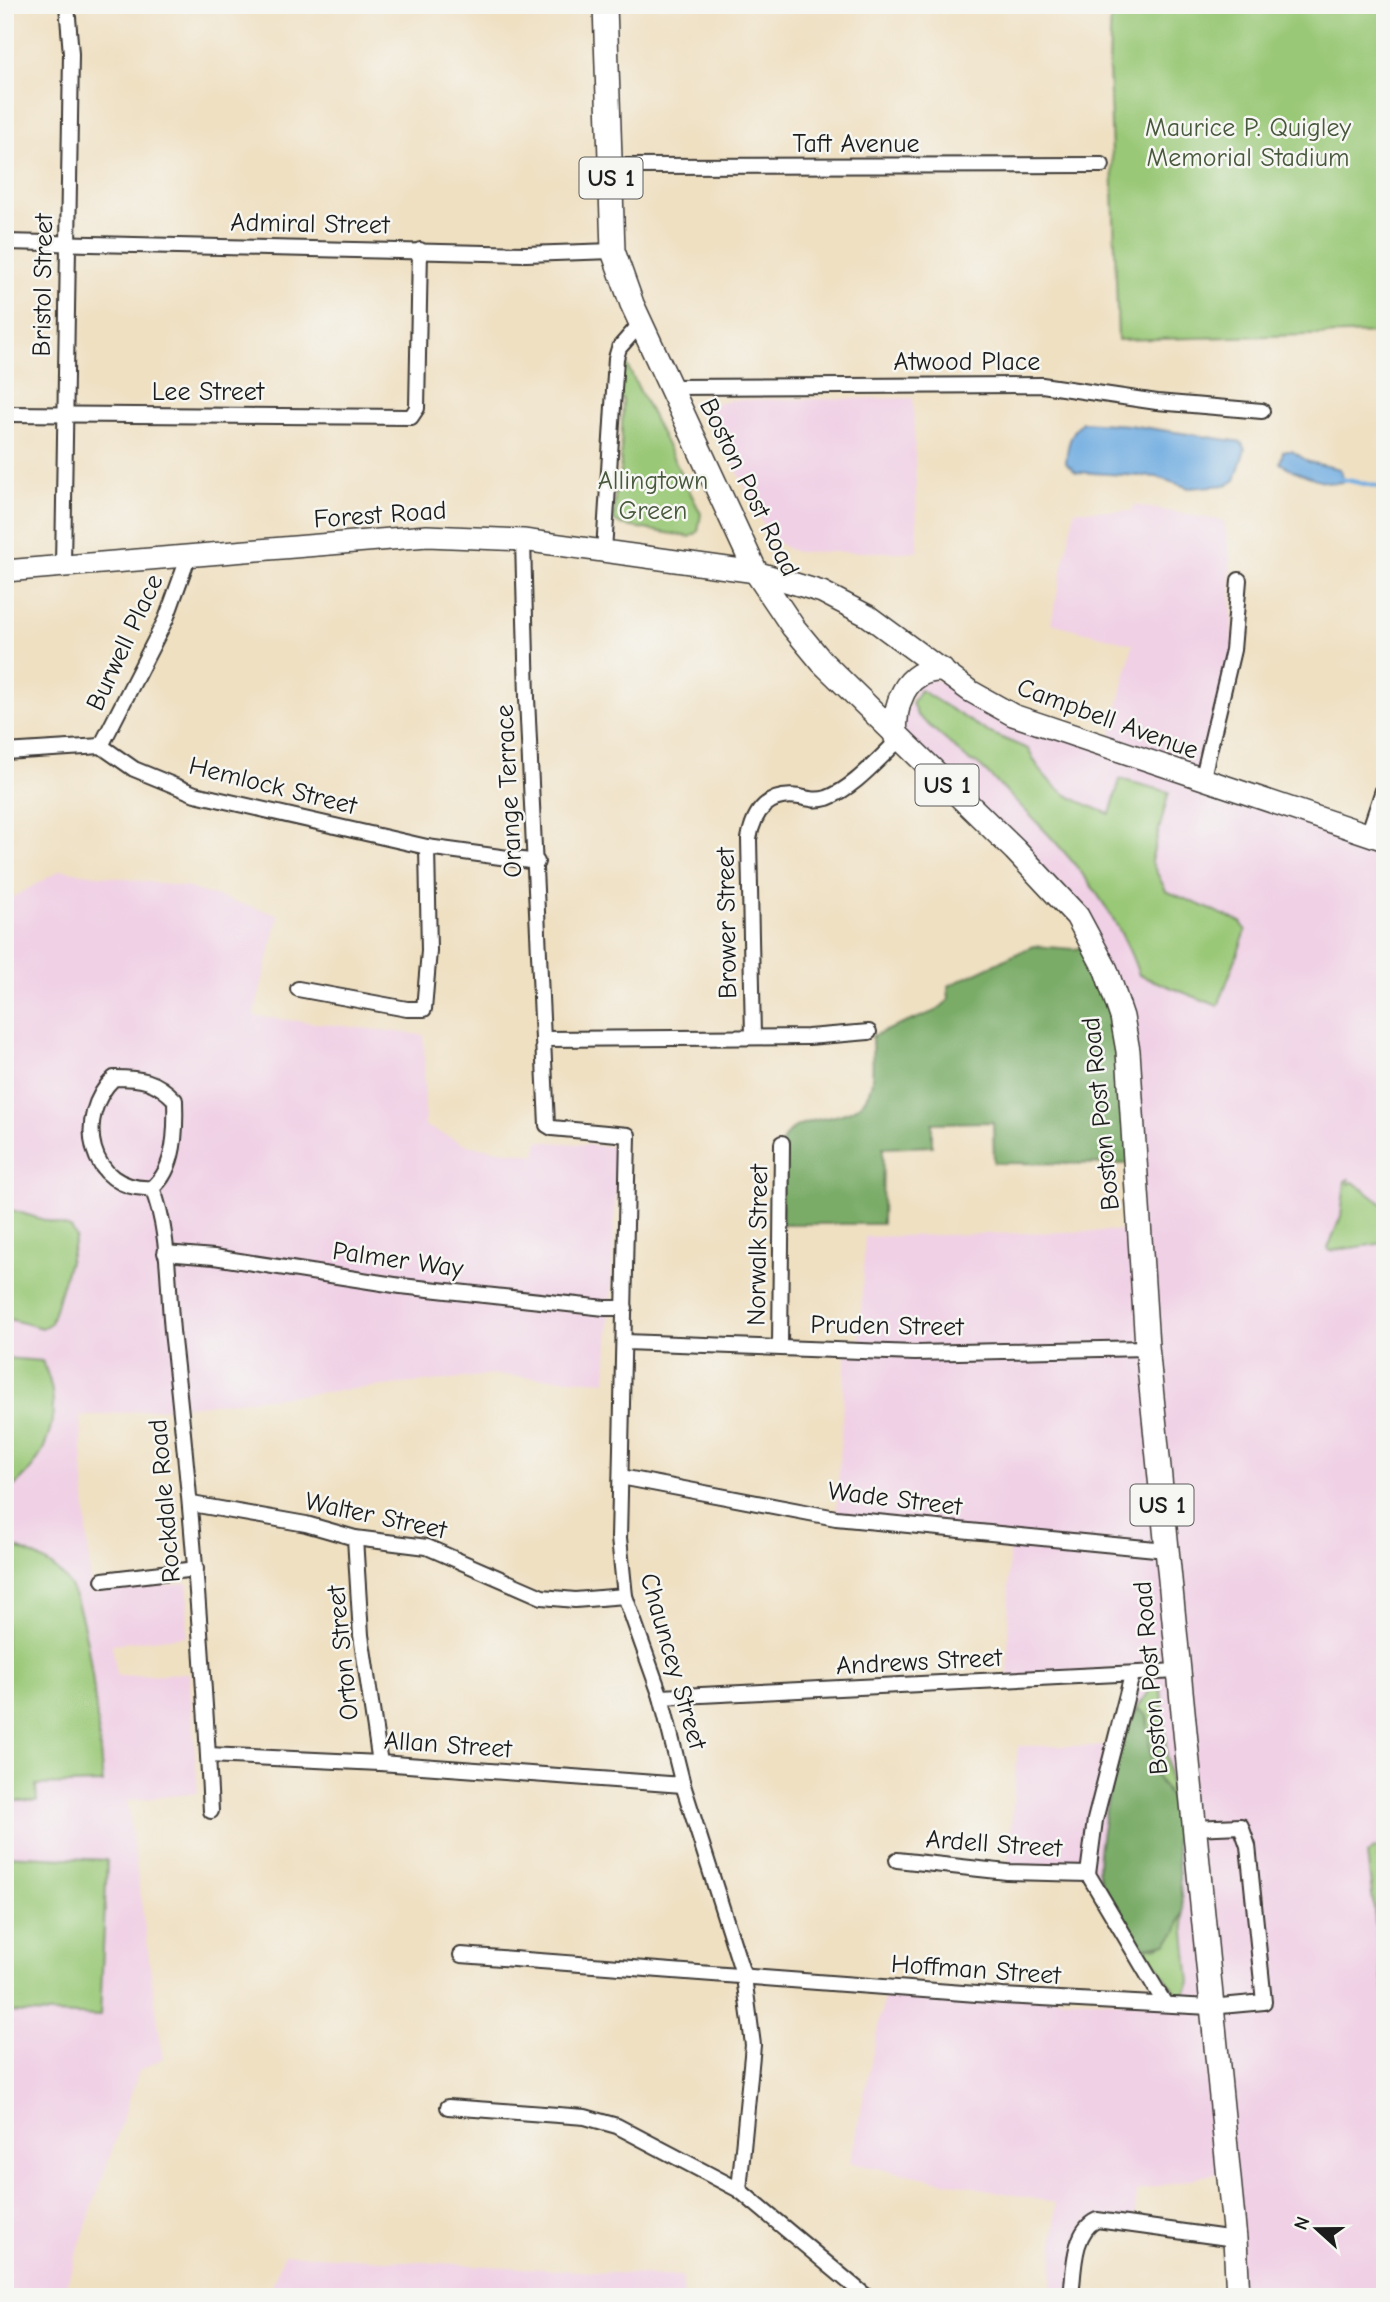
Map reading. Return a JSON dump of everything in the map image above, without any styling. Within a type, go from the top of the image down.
[{"type":"main road","name":"Boston Post Road","points":[[605,5],[613,251],[640,324],[756,572],[793,627],[822,662],[1077,916],[1107,970],[1122,1017],[1128,1051],[1147,1348],[1210,2007],[1236,2239],[1238,2297]]},
{"type":"main road","name":"Forest Road","points":[[5,571],[188,558],[427,536],[523,540],[756,572]]},
{"type":"main road","name":"Campbell Avenue","points":[[756,572],[822,593],[868,616],[984,700],[1013,715],[1376,838]]},
{"type":"main road","points":[[898,739],[895,714],[904,691],[921,674],[942,670]]},
{"type":"street","name":"Bristol Street","points":[[63,566],[71,54],[67,5]]},
{"type":"street","name":"Taft Avenue","points":[[610,166],[1102,165]]},
{"type":"street","name":"Admiral Street","points":[[5,243],[526,254],[613,251]]},
{"type":"street","name":"Lee Street","points":[[5,414],[411,417],[417,408],[420,250]]},
{"type":"street","points":[[604,551],[616,358],[620,348],[640,324]]},
{"type":"street","name":"Atwood Place","points":[[669,387],[1042,385],[1157,402],[1262,411]]},
{"type":"street","name":"Orange Terrace","points":[[523,540],[527,698],[544,1039]]},
{"type":"street","name":"Burwell Place","points":[[102,746],[166,619],[188,558]]},
{"type":"street","points":[[1202,781],[1233,650],[1239,580]]},
{"type":"street","name":"Brower Street","points":[[753,1036],[749,839],[756,814],[776,797],[818,800],[838,792],[898,739]]},
{"type":"street","points":[[5,752],[102,746]]},
{"type":"street","name":"Hemlock Street","points":[[102,746],[134,769],[195,794],[427,847],[537,862]]},
{"type":"street","points":[[1376,838],[1385,783]]},
{"type":"street","points":[[298,989],[407,1009],[424,1009],[429,951],[427,847]]},
{"type":"street","points":[[544,1039],[869,1032]]},
{"type":"street","name":"Chauncey Street","points":[[544,1039],[547,1125],[552,1128],[628,1135],[619,1538],[625,1597],[661,1697],[683,1785],[744,1977],[753,2045],[739,2190]]},
{"type":"street","points":[[142,1077],[161,1086],[175,1100],[172,1152],[167,1169],[152,1188],[119,1183],[106,1174],[97,1160],[93,1118],[103,1089],[114,1078],[142,1077]]},
{"type":"street","name":"Norwalk Street","points":[[780,1347],[782,1143]]},
{"type":"street","name":"Rockdale Road","points":[[152,1188],[161,1209],[192,1504],[211,1811]]},
{"type":"street","name":"Palmer Way","points":[[165,1253],[214,1257],[401,1286],[605,1308],[625,1307]]},
{"type":"street","name":"Pruden Street","points":[[625,1342],[915,1353],[1147,1348]]},
{"type":"street","name":"Wade Street","points":[[621,1477],[836,1518],[1167,1550]]},
{"type":"street","name":"Walter Street","points":[[192,1504],[306,1524],[355,1538],[427,1547],[542,1597],[575,1600],[625,1597]]},
{"type":"street","name":"Orton Street","points":[[355,1538],[361,1635],[380,1763]]},
{"type":"street","points":[[103,1580],[197,1569]]},
{"type":"street","name":"Andrews Street","points":[[661,1697],[1178,1671]]},
{"type":"street","points":[[1132,1675],[1098,1808],[1088,1874],[1165,2004]]},
{"type":"street","name":"Allan Street","points":[[208,1755],[380,1763],[683,1785]]},
{"type":"street","name":"Hoffman Street","points":[[461,1955],[1003,1996],[1210,2007],[1264,2002],[1248,1846],[1241,1826],[1193,1828]]},
{"type":"street","name":"Ardell Street","points":[[897,1860],[1007,1872],[1088,1874]]},
{"type":"street","points":[[449,2107],[596,2120],[617,2126],[739,2190],[867,2297]]},
{"type":"street","points":[[1070,2297],[1079,2241],[1088,2226],[1097,2221],[1236,2239]]},
{"type":"shaded area","points":[[913,398],[918,552],[796,552],[784,547],[768,534],[709,414],[711,407],[717,403],[731,400]]},
{"type":"shaded area","points":[[1134,505],[1224,521],[1230,555],[1233,650],[1202,781],[1385,840],[1385,2297],[1238,2297],[1228,2171],[1137,2191],[1134,2224],[1088,2226],[1071,2294],[1102,2297],[1051,2297],[1056,2203],[850,2163],[886,1988],[1164,2004],[1088,1874],[1007,1872],[1018,1746],[1112,1746],[1132,1675],[1008,1681],[1009,1536],[836,1518],[846,1350],[859,1351],[865,1237],[1139,1230],[1095,945],[896,738],[921,674],[1108,748],[1133,644],[1051,623],[1075,510],[1132,511]]},
{"type":"shaded area","points":[[61,870],[185,887],[279,915],[254,1016],[424,1035],[425,1126],[470,1146],[536,1155],[539,1141],[618,1147],[606,1381],[492,1375],[80,1417],[91,1593],[188,1583],[187,1636],[112,1644],[117,1676],[189,1673],[198,1793],[127,1801],[163,2058],[139,2071],[62,2297],[5,2297],[5,902]]},
{"type":"shaded area","points":[[284,2254],[682,2277],[684,2297],[268,2297]]},
{"type":"green space","name":"Maurice P. Quigley Memorial Stadium","points":[[1111,5],[1385,5],[1385,333],[1118,340],[1109,66]]},
{"type":"green space","name":"Allingtown Green","points":[[625,361],[701,514],[698,532],[690,537],[621,525],[614,521],[615,495],[620,486],[623,400],[619,396],[621,362]]},
{"type":"green space","points":[[920,690],[988,732],[1028,749],[1043,774],[1061,791],[1110,814],[1120,779],[1169,792],[1151,861],[1166,891],[1241,922],[1246,931],[1218,1006],[1139,975],[1110,914],[1071,860],[977,763],[971,762],[917,715],[912,703]]},
{"type":"green space","points":[[1095,945],[1106,970],[1135,1164],[994,1163],[993,1122],[932,1123],[932,1146],[883,1148],[882,1224],[782,1224],[782,1143],[789,1132],[800,1125],[855,1109],[865,1099],[872,1079],[872,1036],[936,1011],[949,1000],[948,986],[1033,946],[1074,949]]},
{"type":"green space","points":[[1349,1179],[1349,1184],[1353,1182],[1385,1206],[1385,1243],[1330,1251],[1328,1248],[1341,1216],[1345,1181]]},
{"type":"green space","points":[[8,1209],[71,1228],[76,1237],[51,1323],[42,1328],[5,1318],[5,1211]]},
{"type":"green space","points":[[5,1358],[42,1361],[53,1398],[49,1434],[42,1451],[20,1481],[5,1493]]},
{"type":"green space","points":[[5,1544],[48,1564],[68,1583],[83,1623],[93,1679],[103,1783],[36,1785],[37,1801],[5,1801]]},
{"type":"green space","points":[[1154,1685],[1161,1690],[1171,1799],[1152,1770],[1147,1716],[1136,1711],[1133,1714]]},
{"type":"green space","points":[[1139,1709],[1147,1716],[1152,1770],[1171,1799],[1183,1912],[1177,1931],[1167,1943],[1144,1947],[1107,1894],[1099,1874],[1098,1861],[1117,1761],[1132,1719]]},
{"type":"green space","points":[[1385,1847],[1385,1997],[1367,1855],[1373,1849]]},
{"type":"green space","points":[[5,1855],[107,1860],[100,2016],[5,2012]]},
{"type":"green space","points":[[1183,1912],[1190,1982],[1186,1992],[1178,1995],[1144,1947],[1166,1943],[1175,1933]]},
{"type":"water","points":[[1082,422],[1129,425],[1241,442],[1245,449],[1235,480],[1227,485],[1189,488],[1157,477],[1076,472],[1066,463],[1066,457],[1072,436]]},
{"type":"water","points":[[1283,451],[1292,451],[1309,462],[1340,469],[1344,481],[1330,482],[1294,470],[1280,463]]},
{"type":"waterway","points":[[1341,479],[1385,488]]}]
